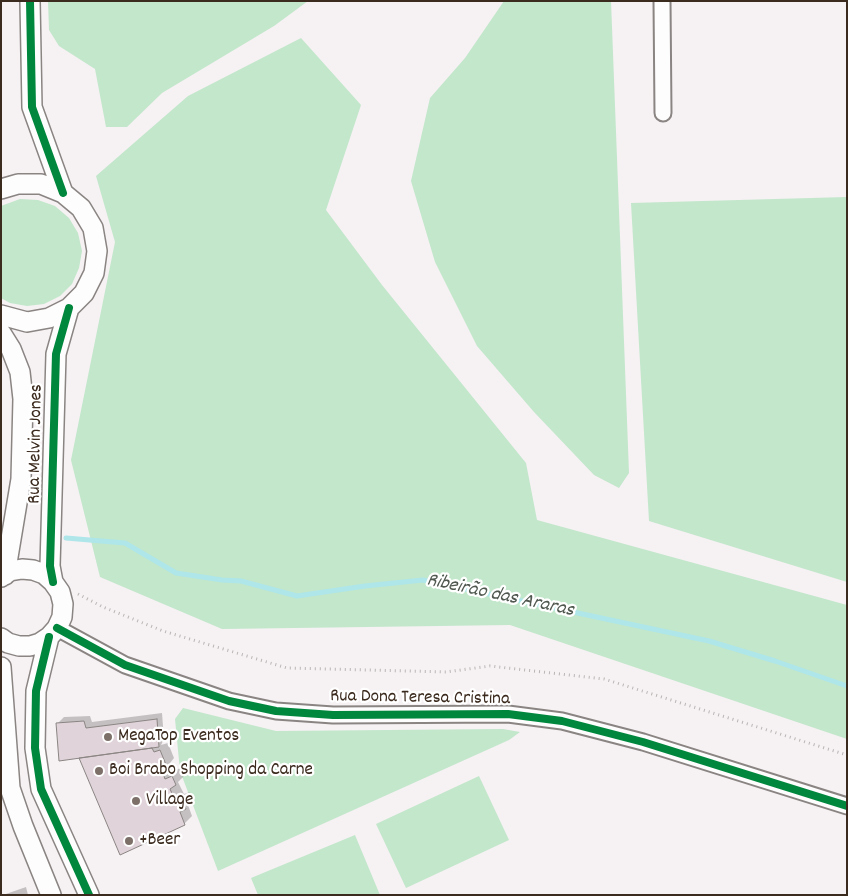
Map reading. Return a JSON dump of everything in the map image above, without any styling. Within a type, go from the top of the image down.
[{"type":"street","points":[[30,1],[32,107],[63,193]]},
{"type":"street","points":[[662,1],[663,113]]},
{"type":"street","points":[[1,189],[18,184],[41,184],[63,193],[80,208],[92,228],[97,251],[94,273],[84,293],[69,308],[49,318],[27,322],[5,318],[1,315]]},
{"type":"street","name":"Rua Melvin Jones","points":[[69,308],[56,354],[50,566],[53,582],[60,592],[63,604],[62,616],[54,632],[40,673],[35,699],[35,748],[41,790],[89,895]]},
{"type":"street","name":"Rua Melvin Jones","points":[[1,333],[11,349],[20,372],[23,399],[21,479],[3,576]]},
{"type":"street","points":[[3,576],[22,569],[34,570],[44,574],[53,582]]},
{"type":"street","points":[[1,638],[8,643],[30,646],[40,643],[54,632]]},
{"type":"street","name":"Rua Dona Teresa Cristina","points":[[54,632],[124,665],[229,701],[276,711],[332,715],[508,714],[562,721],[643,742],[847,806]]},
{"type":"street","points":[[1,667],[10,788],[51,895]]},
{"type":"path","points":[[72,588],[78,594],[103,607],[163,631],[287,668],[446,672],[490,666],[604,679],[847,755]]},
{"type":"green space","points":[[48,1],[308,1],[274,26],[162,93],[127,127],[106,127],[95,69],[59,46],[49,30]]},
{"type":"green space","points":[[504,1],[611,1],[629,473],[619,488],[594,475],[534,412],[477,346],[435,262],[411,181],[430,98],[465,58]]},
{"type":"green space","points":[[301,38],[361,105],[326,210],[382,285],[526,463],[537,520],[847,605],[847,739],[510,625],[222,629],[100,577],[71,460],[115,242],[96,176],[188,96]]},
{"type":"green space","points":[[847,197],[847,582],[649,521],[631,203]]},
{"type":"green space","points":[[20,199],[38,200],[55,206],[69,218],[78,233],[82,251],[79,268],[72,284],[60,296],[44,304],[27,306],[10,303],[1,298],[1,206]]},
{"type":"green space","points":[[183,708],[276,731],[503,729],[520,732],[509,740],[218,871],[180,771],[175,719]]},
{"type":"green space","points":[[479,776],[509,840],[406,888],[376,824]]},
{"type":"green space","points":[[355,835],[380,895],[258,895],[251,878]]},
{"type":"building","name":"MegaTop Eventos","points":[[157,719],[159,747],[59,761],[56,723],[84,721],[86,728]]},
{"type":"building","name":"Village","points":[[152,748],[154,752],[160,750],[167,767],[162,771],[165,779],[172,776],[176,785],[170,789],[176,802],[182,799],[186,809],[180,812],[185,825],[120,855],[79,758]]},
{"type":"waterway","name":"Ribeirão das Araras","points":[[66,538],[125,543],[176,573],[241,581],[297,596],[423,580],[709,641],[847,686]]},
{"type":"cycle path","points":[[30,1],[32,107],[63,193]]},
{"type":"cycle path","points":[[53,582],[50,566],[56,354],[69,308]]},
{"type":"cycle path","points":[[57,628],[125,665],[229,701],[276,711],[333,715],[508,714],[562,721],[643,742],[847,806]]},
{"type":"cycle path","points":[[49,637],[36,691],[35,748],[41,789],[89,895]]},
{"type":"place","name":"MegaTop Eventos","points":[[108,737]]},
{"type":"place","name":"Boi Brabo Shopping da Carne","points":[[99,771]]},
{"type":"place","name":"Village","points":[[136,801]]},
{"type":"place","name":"+Beer","points":[[129,841]]}]
